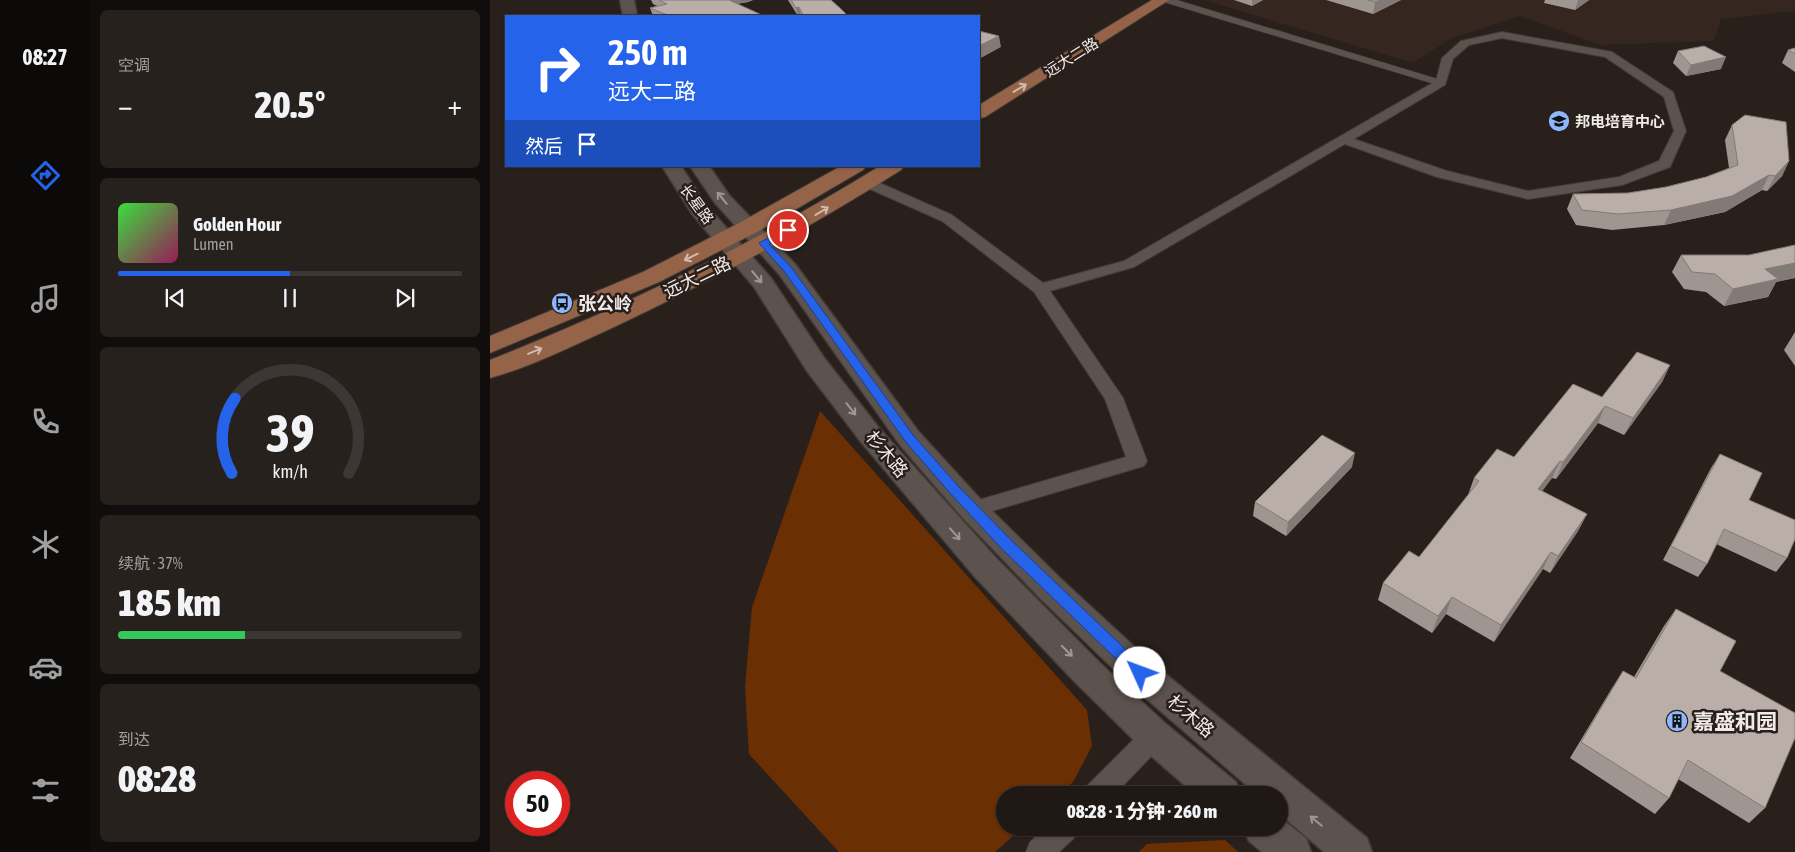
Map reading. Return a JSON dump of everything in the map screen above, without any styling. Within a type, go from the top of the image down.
[{"type":"main road","points":[[613,0],[616,15]]},
{"type":"main road","points":[[627,0],[630,15]]},
{"type":"main road","name":"远大二路","points":[[980,96],[1141,0]]},
{"type":"main road","name":"远大二路","points":[[980,112],[1162,0]]},
{"type":"main road","name":"长星路","points":[[672,167],[699,210],[744,241]]},
{"type":"main road","name":"长星路","points":[[700,167],[722,199],[744,241]]},
{"type":"main road","name":"远大二路","points":[[490,370],[581,332],[862,175],[890,167]]},
{"type":"main road","name":"远大二路","points":[[490,345],[651,277],[744,241]]},
{"type":"main road","name":"杉木路","points":[[744,241],[788,269],[909,438],[972,509],[1050,588],[1140,673],[1353,852]]},
{"type":"main road","name":"杉木路","points":[[744,241],[762,283],[816,364],[870,435],[986,568],[1087,672],[1154,736],[1212,786]]},
{"type":"main road","points":[[1272,836],[1292,852]]},
{"type":"street","points":[[1040,289],[1129,264],[1343,139],[1441,83],[1448,58],[1465,43],[1502,35],[1608,54],[1670,95],[1680,131],[1665,164],[1622,181],[1528,195],[1442,174],[1343,139]]},
{"type":"street","points":[[862,175],[947,218],[1040,289],[1114,398],[1137,461],[972,509]]},
{"type":"street","points":[[1105,786],[1154,736]]},
{"type":"street","points":[[1040,852],[1056,836]]},
{"type":"lane","points":[[1167,0],[1441,83]]},
{"type":"shaded area","points":[[1204,0],[1795,0],[1795,11],[1721,19],[1714,41],[1601,45],[1519,16],[1450,39],[1413,63]]},
{"type":"shaded area","points":[[820,411],[1087,710],[1092,746],[1073,782],[1069,786],[996,786],[996,836],[1013,836],[995,852],[839,852],[749,754],[745,687],[752,607]]},
{"type":"shaded area","points":[[1225,840],[1238,852],[1139,852],[1147,844]]},
{"type":"building","points":[[659,0],[729,0],[762,15],[668,15],[650,8],[667,4]]},
{"type":"building","points":[[791,0],[831,0],[847,15],[803,15],[799,7],[796,8]]},
{"type":"building","points":[[980,31],[999,36],[980,46]]},
{"type":"building","points":[[1704,46],[1726,57],[1691,65],[1678,51]]},
{"type":"building","points":[[1795,48],[1795,54],[1788,50]]},
{"type":"building","points":[[1745,115],[1786,122],[1789,161],[1775,176],[1769,175],[1732,196],[1671,210],[1618,214],[1582,210],[1573,194],[1628,193],[1666,187],[1706,177],[1738,165],[1732,125]]},
{"type":"building","points":[[1795,245],[1795,263],[1765,269],[1778,279],[1733,289],[1715,274],[1692,272],[1681,255],[1749,255]]},
{"type":"building","points":[[1637,352],[1670,365],[1633,418],[1605,406],[1563,462],[1560,461],[1538,489],[1587,514],[1558,556],[1551,552],[1501,625],[1452,597],[1438,616],[1383,583],[1409,551],[1419,557],[1479,481],[1474,478],[1497,449],[1514,457],[1573,384],[1602,397]]},
{"type":"building","points":[[1322,435],[1355,453],[1288,522],[1255,502]]},
{"type":"building","points":[[1720,454],[1762,473],[1749,500],[1795,520],[1795,539],[1787,558],[1724,529],[1707,564],[1671,546]]},
{"type":"building","name":"嘉盛和园","points":[[1676,609],[1736,641],[1720,671],[1795,713],[1795,738],[1765,808],[1688,760],[1669,798],[1581,742],[1623,671],[1636,678]]},
{"type":"place","name":"邦电培育中心","points":[[1559,121]]},
{"type":"place","name":"张公岭","points":[[562,303]]},
{"type":"place","name":"嘉盛和园","points":[[1677,721]]},
{"type":"route","points":[[788,230],[764,243],[788,269],[909,438],[1007,545],[1140,673]]}]
